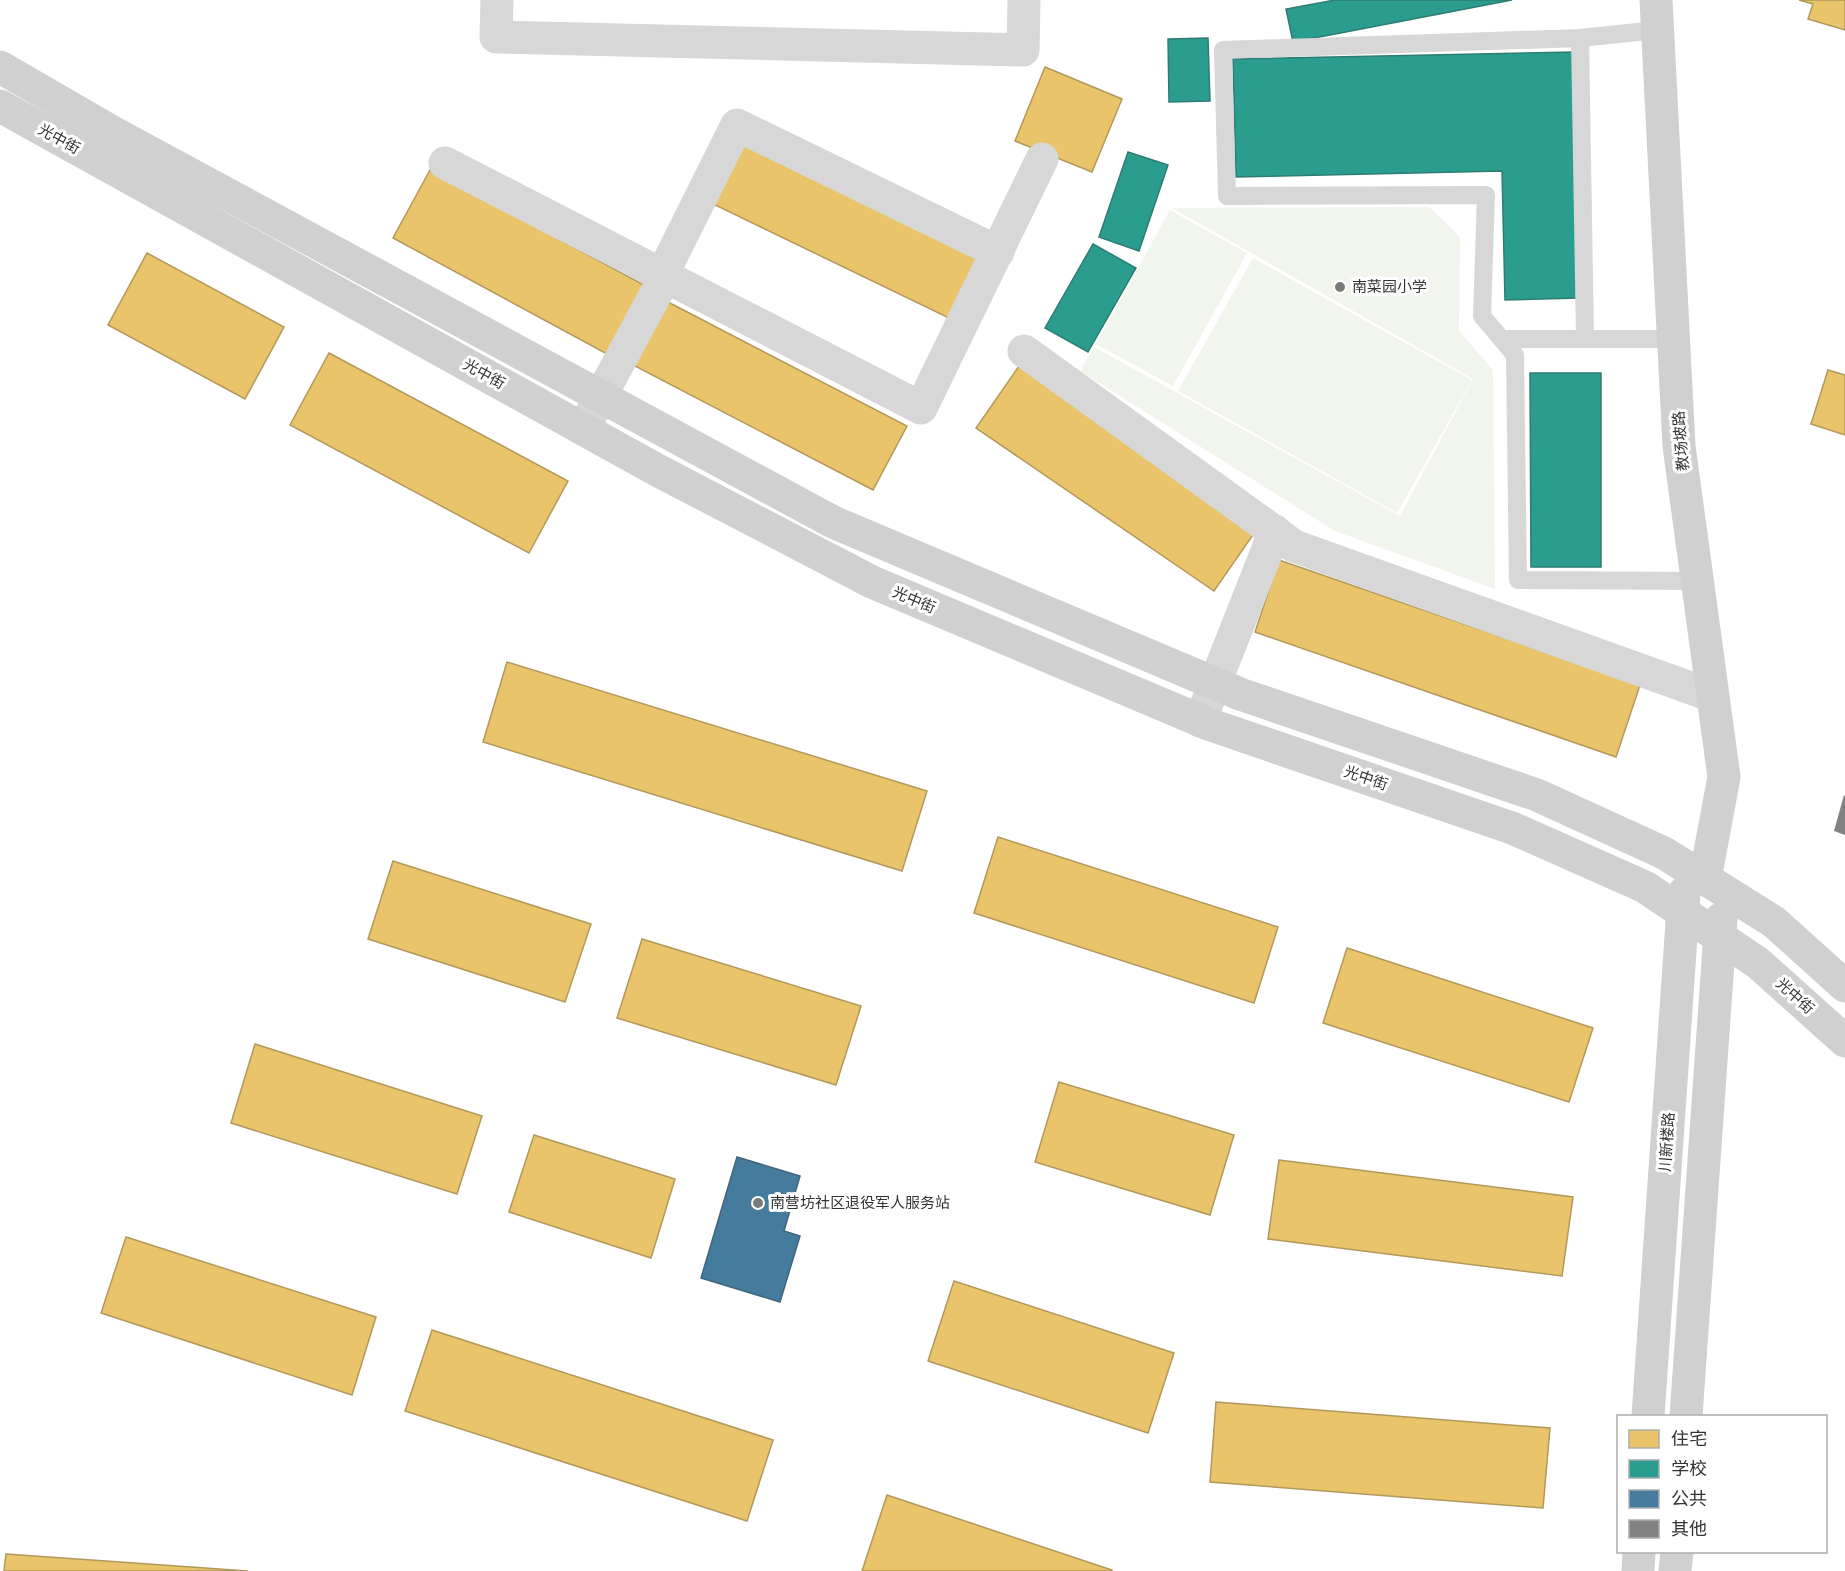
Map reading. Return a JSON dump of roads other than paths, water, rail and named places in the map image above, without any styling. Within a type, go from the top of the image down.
[{"type":"street","points":[[497,0],[496,37],[1023,50],[1024,0]]},
{"type":"street","name":"教场坡路","points":[[1657,15],[1680,446],[1724,777],[1705,879]]},
{"type":"street","points":[[0,67],[114,133],[833,522],[1213,683],[1536,795],[1664,854],[1774,922],[1845,986]]},
{"type":"street","name":"光中街","points":[[0,106],[583,429],[872,582],[1200,721],[1512,828],[1645,887],[1758,963],[1845,1041]]},
{"type":"street","points":[[583,429],[664,274],[737,125],[998,252]]},
{"type":"street","points":[[445,163],[921,408],[1042,159]]},
{"type":"street","points":[[1024,351],[1294,546],[1713,696]]},
{"type":"street","points":[[1200,721],[1213,683],[1275,531]]},
{"type":"street","points":[[1686,1415],[1719,936],[1705,879]]},
{"type":"street","name":"川新楼路","points":[[1648,1415],[1682,911],[1705,879]]},
{"type":"street","points":[[1638,1571],[1639,1553]]},
{"type":"street","points":[[1675,1571],[1677,1553]]},
{"type":"lane","points":[[1657,15],[1580,38],[1223,50],[1227,196],[1486,195],[1482,316],[1515,355],[1518,580],[1698,581]]},
{"type":"lane","points":[[1580,38],[1585,339]]},
{"type":"lane","points":[[1502,339],[1674,339]]},
{"type":"place","name":"南菜园小学","points":[[1340,287]]},
{"type":"place","name":"南营坊社区退役军人服务站","points":[[758,1203]]}]
